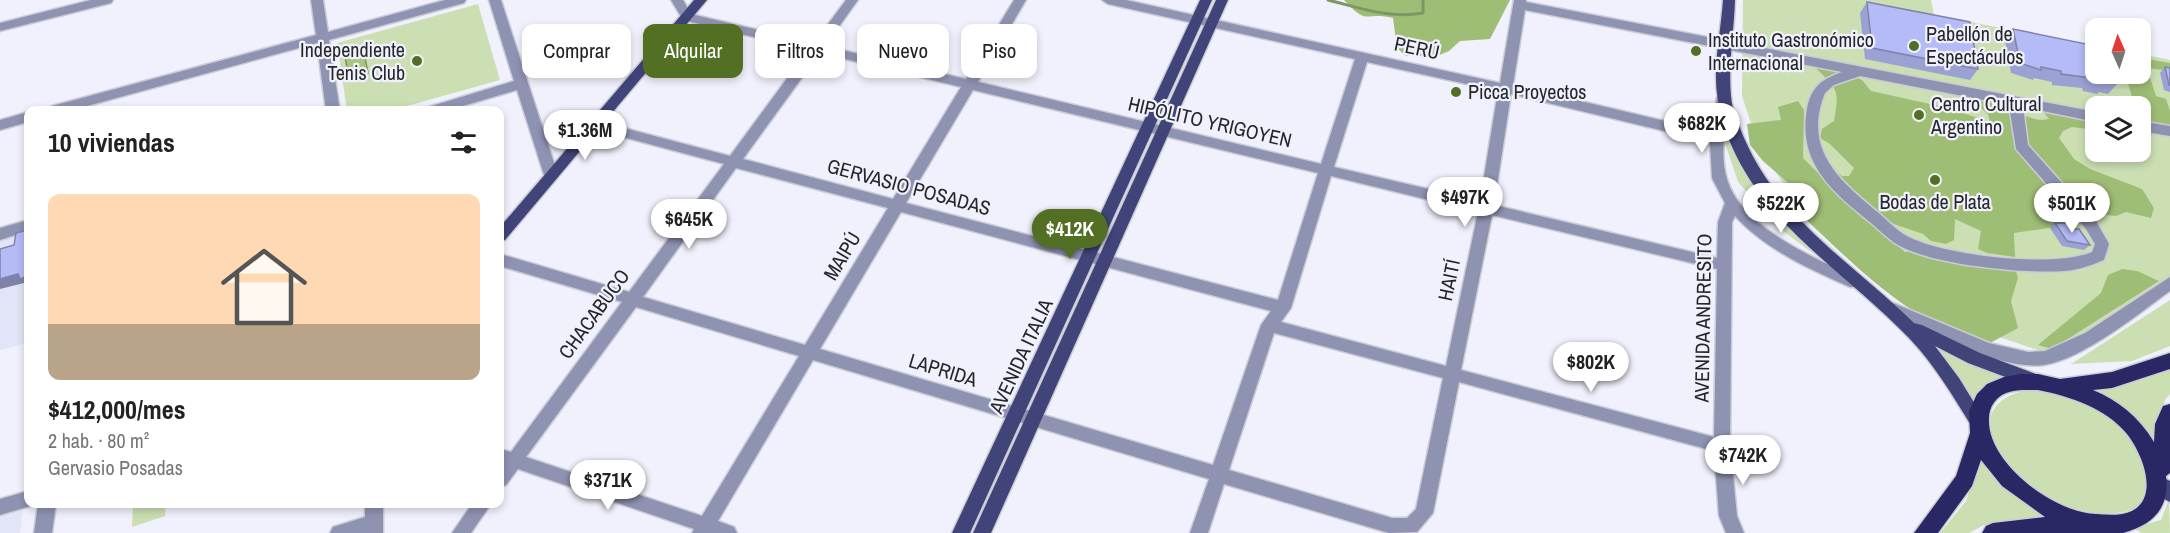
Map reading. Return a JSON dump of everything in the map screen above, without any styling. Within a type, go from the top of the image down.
[{"type":"highway","points":[[2060,386],[2112,380],[2170,362]]},
{"type":"highway","points":[[1925,533],[1965,480],[1982,404],[1994,390],[2013,383],[2037,382],[2060,386],[2086,395],[2112,410],[2134,428],[2151,449],[2165,483]]},
{"type":"highway","points":[[1978,428],[1989,457],[2008,479],[2024,492],[2062,515],[2121,530],[2151,515],[2161,502],[2165,483],[2165,424],[2170,412]]},
{"type":"highway","points":[[1993,533],[2020,528],[2092,524]]},
{"type":"main road","points":[[504,231],[701,0]]},
{"type":"main road","name":"AVENIDA ITALIA","points":[[1204,21],[1206,0]]},
{"type":"main road","name":"AVENIDA ITALIA","points":[[982,533],[1106,261],[1157,129],[1204,21],[1222,0]]},
{"type":"main road","points":[[1729,0],[1724,97],[1739,144],[1768,194],[1788,219],[1855,283],[1905,324],[1947,370],[1978,428]]},
{"type":"main road","name":"AVENIDA ITALIA","points":[[961,533],[1090,256],[1157,129]]},
{"type":"main road","points":[[1905,324],[1974,358],[2037,382]]},
{"type":"street","points":[[0,27],[107,0]]},
{"type":"street","points":[[317,0],[332,106]]},
{"type":"street","points":[[71,106],[460,0]]},
{"type":"street","points":[[495,0],[551,175]]},
{"type":"street","points":[[677,0],[687,16]]},
{"type":"street","name":"CHACABUCO","points":[[834,24],[852,0]]},
{"type":"street","name":"MAIPÚ","points":[[703,529],[1020,0]]},
{"type":"street","name":"PERÚ","points":[[1108,0],[1504,88],[1716,138]]},
{"type":"street","points":[[1519,3],[2085,115]]},
{"type":"street","name":"HAITÍ","points":[[1411,526],[1424,513],[1485,208],[1519,3]]},
{"type":"street","name":"HIPÓLITO YRIGOYEN","points":[[687,16],[755,33]]},
{"type":"street","name":"HIPÓLITO YRIGOYEN","points":[[845,55],[1724,265]]},
{"type":"street","points":[[1198,533],[1269,325],[1283,308],[1362,56]]},
{"type":"street","points":[[1793,58],[1824,84]]},
{"type":"street","points":[[1859,71],[1824,84],[1816,96],[1810,125],[1812,149],[1826,174],[1849,198],[1907,243],[1950,254],[2029,264],[2062,266],[2083,263],[2099,256],[2102,244],[2091,225],[2021,146],[2015,101]]},
{"type":"street","name":"CHACABUCO","points":[[507,458],[632,300],[795,78]]},
{"type":"street","points":[[447,106],[521,84]]},
{"type":"street","points":[[1724,97],[1716,138],[1722,187],[1732,203],[1771,238],[1809,262],[1855,283]]},
{"type":"street","points":[[0,125],[24,118]]},
{"type":"street","name":"GERVASIO POSADAS","points":[[594,125],[1283,308]]},
{"type":"street","points":[[2151,128],[2170,131]]},
{"type":"street","name":"AVENIDA ANDRESITO","points":[[1732,203],[1725,222],[1722,446],[1728,516],[1735,533]]},
{"type":"street","points":[[0,234],[24,227]]},
{"type":"street","name":"LAPRIDA","points":[[504,261],[1392,526],[1411,526]]},
{"type":"street","points":[[1881,304],[1984,348],[2021,357],[2046,358],[2079,343],[2170,283]]},
{"type":"street","points":[[1269,325],[1722,446]]},
{"type":"street","points":[[507,458],[703,529],[728,533]]},
{"type":"street","points":[[0,507],[24,500]]},
{"type":"street","points":[[43,533],[46,508]]},
{"type":"street","points":[[460,533],[479,508]]},
{"type":"street","points":[[339,533],[374,520]]},
{"type":"shaded area","points":[[1344,0],[1510,0],[1490,39],[1460,41],[1449,51],[1437,56],[1406,56],[1397,48],[1393,18],[1363,16]]},
{"type":"shaded area","points":[[1743,0],[1931,0],[1934,15],[2085,44],[2085,84],[2151,84],[2151,56],[2170,60],[2170,277],[2050,354],[1906,306],[1808,218],[1760,150],[1742,96]]},
{"type":"shaded area","name":"Independiente Tenis Club","points":[[478,4],[500,80],[407,106],[346,106],[337,43]]},
{"type":"shaded area","points":[[364,52],[368,73],[349,79],[345,57]]},
{"type":"shaded area","points":[[2151,60],[2170,63],[2170,71],[2151,69]]},
{"type":"shaded area","points":[[1815,67],[1840,70],[1862,80],[1871,91],[1948,108],[1990,122],[1988,114],[1971,100],[1992,101],[2030,118],[2040,120],[2049,119],[2041,109],[2085,118],[2085,129],[2072,127],[2063,131],[2059,138],[2074,159],[2090,169],[2142,189],[2154,208],[2151,218],[2126,212],[2116,216],[2107,215],[2089,205],[2067,203],[2071,220],[2069,225],[2014,233],[2015,257],[1987,253],[1978,249],[1981,231],[1955,219],[1954,240],[1946,244],[1931,241],[1923,234],[1885,221],[1829,170],[1832,168],[1842,176],[1849,176],[1854,168],[1830,144],[1820,138],[1822,129],[1834,121],[1837,102],[1832,85]]},
{"type":"shaded area","points":[[2151,80],[2156,96],[2166,99],[2170,111],[2170,126],[2151,122],[2151,96],[2132,96],[2128,84],[2151,84]]},
{"type":"shaded area","points":[[1798,101],[1804,110],[1803,158],[1855,210],[1905,252],[1918,251],[2015,268],[2018,278],[2011,301],[2018,328],[1990,343],[1922,316],[1873,281],[1799,213],[1817,208],[1763,161],[1750,145],[1747,124],[1781,120],[1778,107]]},
{"type":"shaded area","points":[[1718,122],[1723,124],[1747,173],[1783,223],[1815,255],[1778,227],[1738,182]]},
{"type":"shaded area","points":[[24,234],[24,344],[0,350],[0,241]]},
{"type":"shaded area","points":[[2122,269],[2137,271],[2159,281],[2052,349],[2038,345],[2101,293],[2108,275]]},
{"type":"shaded area","points":[[2170,300],[2170,346],[2132,361],[2071,364]]},
{"type":"shaded area","points":[[1931,344],[2013,375],[1986,384],[1975,404],[1946,359]]},
{"type":"shaded area","points":[[2170,369],[2170,394],[2165,400],[2156,446],[2078,386],[2141,380]]},
{"type":"shaded area","points":[[2032,389],[2060,394],[2086,403],[2110,417],[2120,426],[2138,445],[2146,464],[2151,487],[2143,503],[2125,512],[2095,513],[2059,503],[2027,484],[2000,454],[1992,438],[1990,422],[1995,408],[2008,397]]},
{"type":"shaded area","points":[[1982,452],[2064,519],[1984,525],[1969,533],[1940,533],[1966,501]]},
{"type":"shaded area","points":[[2169,499],[2170,533],[2142,533],[2132,528],[2161,520]]},
{"type":"shaded area","points":[[133,508],[166,508],[165,516],[132,527]]},
{"type":"shaded area","points":[[23,510],[20,533],[0,533],[0,516]]},
{"type":"building","name":"Pabellón de Espectáculos","points":[[1867,2],[1970,22],[1978,69],[1872,48]]},
{"type":"building","points":[[2013,29],[2085,44],[2085,77],[2061,74],[2061,71],[2041,67],[2041,70],[2020,63]]},
{"type":"building","points":[[2165,67],[2170,68],[2170,85],[2169,85]]},
{"type":"building","points":[[2055,223],[2068,223],[2073,229],[2079,229],[2090,245],[2067,241]]},
{"type":"building","points":[[24,231],[24,278],[20,279],[18,274],[0,279],[0,249],[14,245],[16,233]]},
{"type":"waterway","points":[[1328,0],[1375,12],[1398,15],[1423,13],[1423,0]]},
{"type":"place","name":"Pabellón de Espectáculos","points":[[1914,46]]},
{"type":"place","name":"Instituto Gastronómico Internacional","points":[[1696,51]]},
{"type":"place","name":"Independiente Tenis Club","points":[[417,61]]},
{"type":"place","name":"Picca Proyectos","points":[[1456,92]]},
{"type":"place","name":"Centro Cultural Argentino","points":[[1919,115]]},
{"type":"place","name":"Bodas de Plata","points":[[1935,180]]}]
